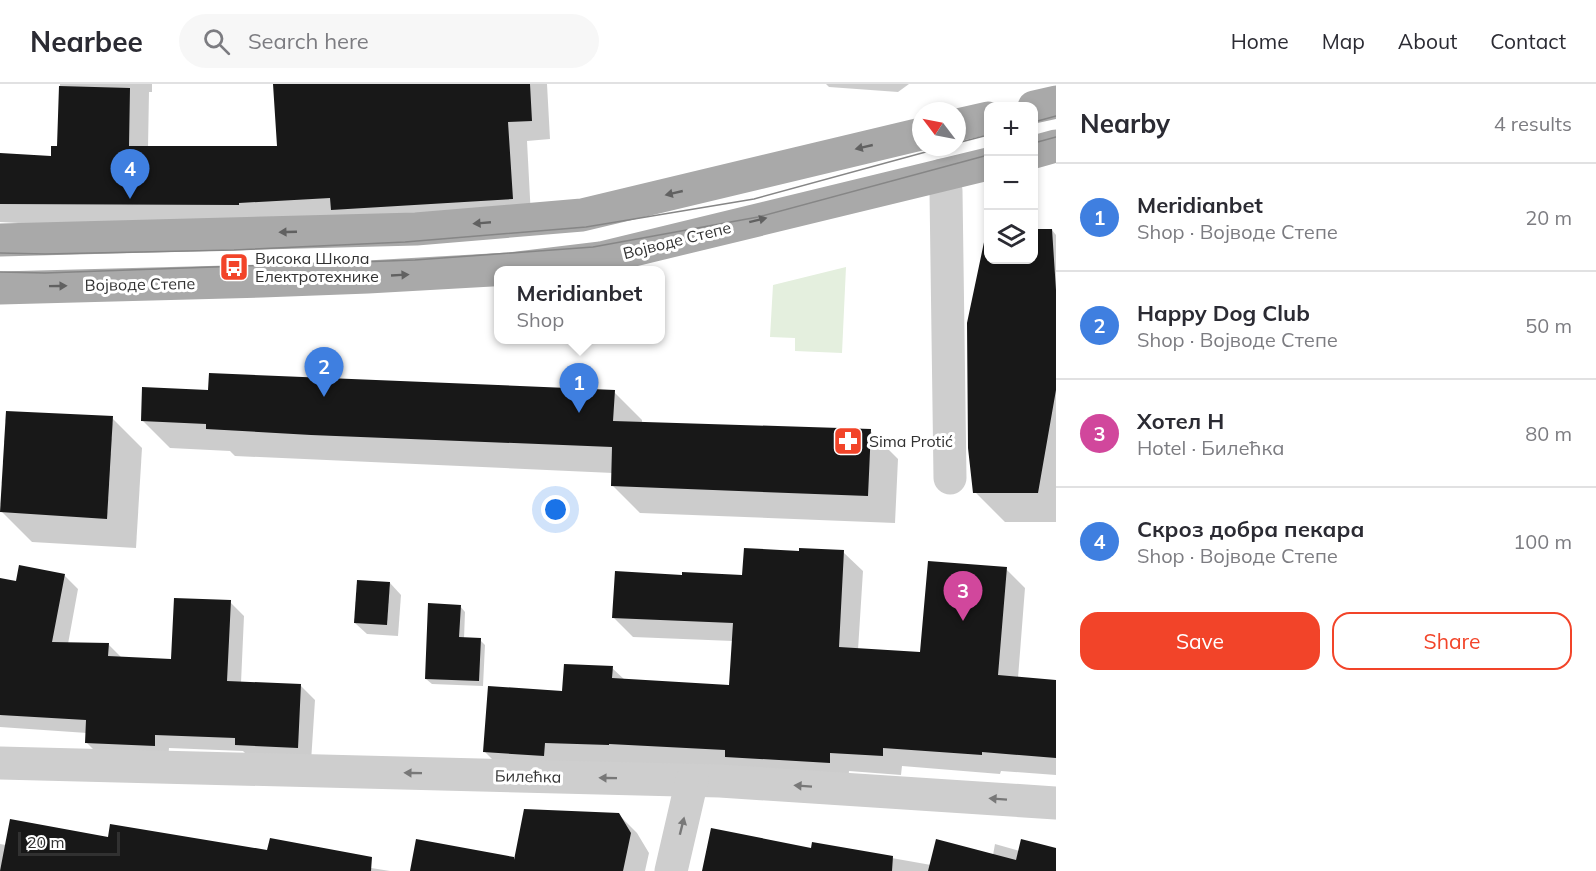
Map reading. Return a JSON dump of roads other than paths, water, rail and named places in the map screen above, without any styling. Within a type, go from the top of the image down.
[{"type":"main road","points":[[1038,106],[1056,102]]},
{"type":"main road","points":[[966,123],[984,119]]},
{"type":"main road","points":[[0,240],[416,229],[582,215],[912,136]]},
{"type":"main road","points":[[1038,151],[1056,146]]},
{"type":"main road","name":"Војводе Степе","points":[[534,266],[601,258],[984,165]]},
{"type":"main road","name":"Војводе Степе","points":[[0,288],[262,281],[494,270]]},
{"type":"street","points":[[942,175],[946,191],[950,478]]},
{"type":"street","name":"Билећка","points":[[0,763],[692,780],[1056,803]]},
{"type":"street","points":[[671,871],[692,780]]},
{"type":"tram line","points":[[1038,121],[1056,116]]},
{"type":"tram line","points":[[966,141],[984,136]]},
{"type":"tram line","points":[[1038,142],[1056,137]]},
{"type":"tram line","points":[[0,253],[234,250],[405,242],[586,227],[754,199],[912,156]]},
{"type":"tram line","points":[[0,272],[45,273],[415,260],[593,247],[758,217],[984,156]]},
{"type":"place","name":"Скроз добра пекара","points":[[130,199]]},
{"type":"place","name":"Висока Школа Електротехнике","points":[[234,267]]},
{"type":"place","name":"Happy Dog Club","points":[[324,397]]},
{"type":"place","name":"Meridianbet","points":[[579,413]]},
{"type":"place","name":"Sima Protić","points":[[848,441]]},
{"type":"place","name":"Хотел Н","points":[[963,621]]}]
